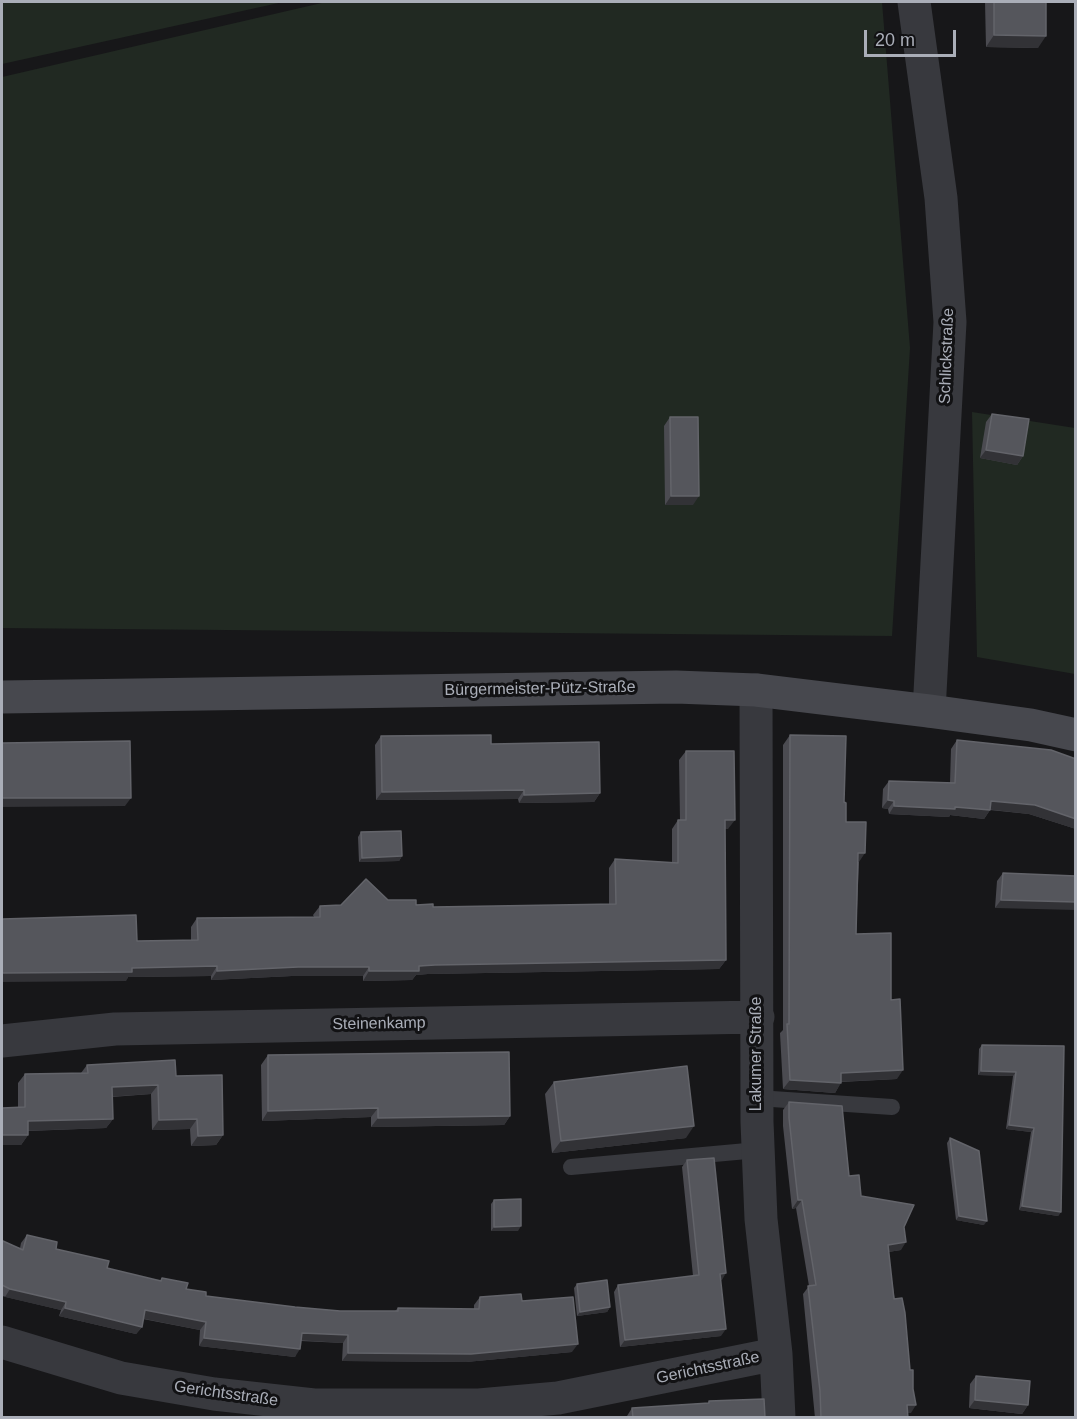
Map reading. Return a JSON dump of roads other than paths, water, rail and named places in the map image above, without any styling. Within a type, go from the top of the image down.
[{"type":"main road","name":"Bürgermeister-Pütz-Straße","points":[[2,697],[675,687],[756,690],[1031,725],[1076,735]]},
{"type":"street","name":"Schlickstraße","points":[[914,2],[941,198],[950,322],[929,711]]},
{"type":"street","name":"Lakumer Straße","points":[[756,690],[758,1150],[761,1219],[776,1354],[779,1418]]},
{"type":"street","name":"Steinenkamp","points":[[2,1041],[115,1029],[758,1017]]},
{"type":"street","name":"Gerichtsstraße","points":[[2,1342],[122,1378],[214,1394],[314,1405],[479,1406],[558,1398],[776,1354]]},
{"type":"lane","points":[[757,1098],[892,1107]]},
{"type":"lane","points":[[571,1167],[758,1150]]}]
